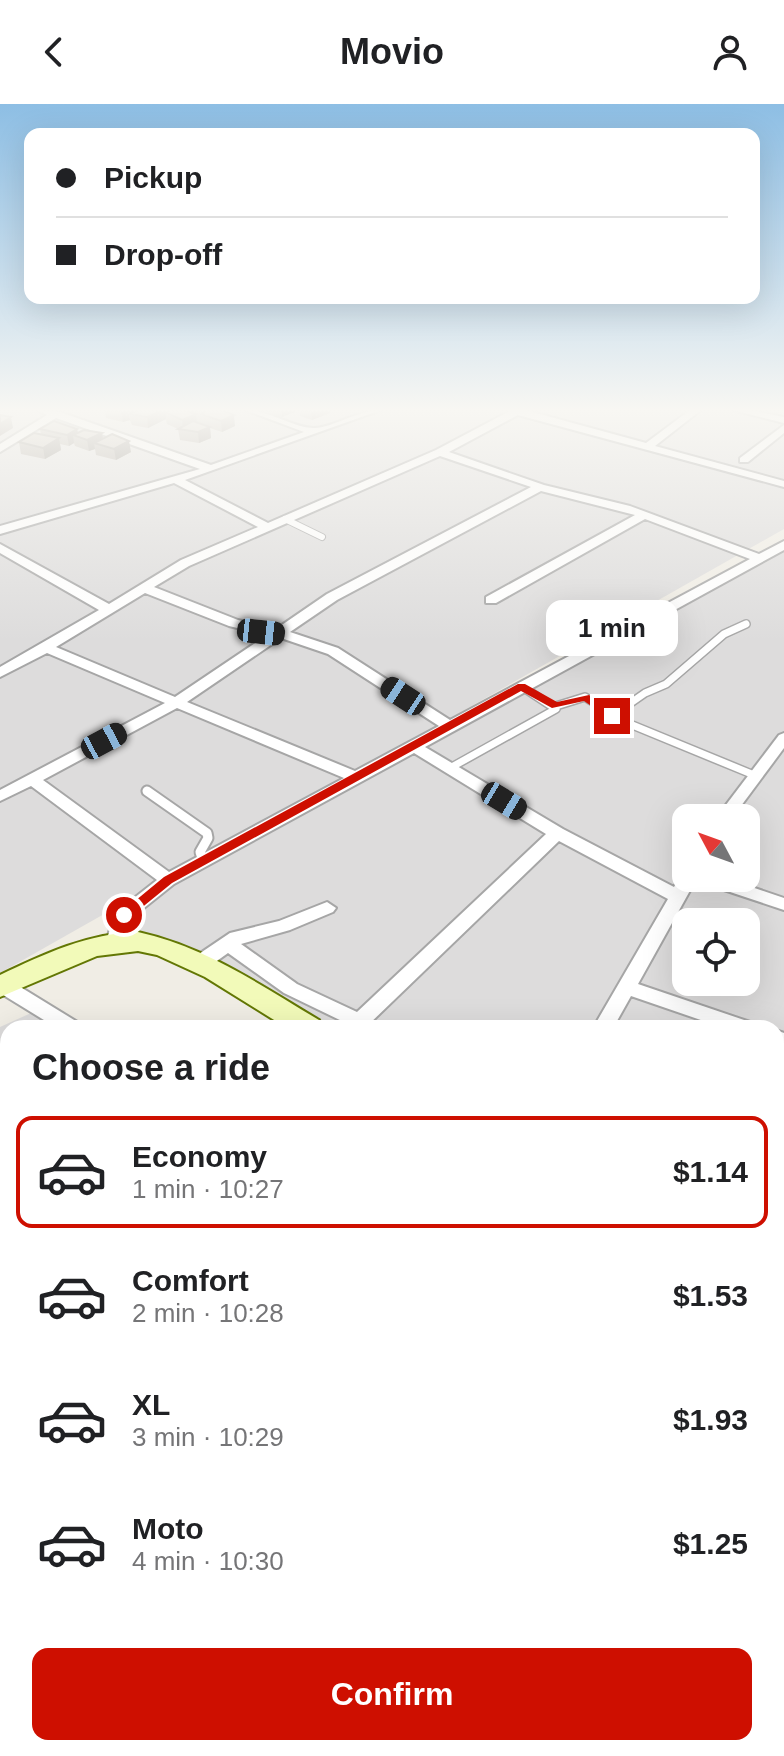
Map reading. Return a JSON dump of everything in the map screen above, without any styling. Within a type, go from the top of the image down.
[{"type":"street","points":[[0,530],[151,487]]},
{"type":"street","points":[[190,487],[268,527]]},
{"type":"street","points":[[0,673],[185,563],[359,487]]},
{"type":"street","points":[[540,487],[591,497],[759,558]]},
{"type":"street","points":[[0,796],[176,703],[332,597],[540,487]]},
{"type":"street","points":[[491,600],[644,515]]},
{"type":"street","points":[[115,942],[121,917],[168,880],[784,545]]},
{"type":"street","points":[[0,548],[108,609]]},
{"type":"street","points":[[142,587],[234,623],[333,651],[449,726]]},
{"type":"street","points":[[46,648],[355,777]]},
{"type":"street","points":[[734,804],[783,740]]},
{"type":"street","points":[[413,746],[557,833],[677,896]]},
{"type":"street","points":[[32,779],[168,880]]},
{"type":"street","points":[[361,1020],[557,833]]},
{"type":"street","points":[[607,1020],[679,892]]},
{"type":"street","points":[[748,892],[784,904]]},
{"type":"street","points":[[200,963],[236,938],[284,926],[327,908]]},
{"type":"street","points":[[1,986],[53,962],[115,942],[162,946],[200,963],[296,1020]]},
{"type":"street","points":[[229,944],[287,988],[346,1020]]},
{"type":"street","points":[[1,986],[58,1020]]},
{"type":"street","points":[[626,987],[723,1020]]},
{"type":"lane","points":[[285,519],[322,537]]},
{"type":"lane","points":[[612,716],[645,693],[666,684],[724,634],[746,624]]},
{"type":"lane","points":[[521,686],[556,706]]},
{"type":"lane","points":[[450,768],[553,712],[556,706],[585,697],[612,716],[754,775]]},
{"type":"lane","points":[[147,791],[207,833],[208,838],[200,852],[203,861]]},
{"type":"shaded area","points":[[0,487],[784,487],[784,529],[0,973]]},
{"type":"shaded area","points":[[784,546],[784,1020],[293,1020],[142,943],[115,942],[124,915],[146,897]]},
{"type":"shaded area","points":[[40,1009],[64,1020],[16,1020]]},
{"type":"route","points":[[124,915],[168,880],[521,686],[556,706],[585,697],[612,716]]}]
